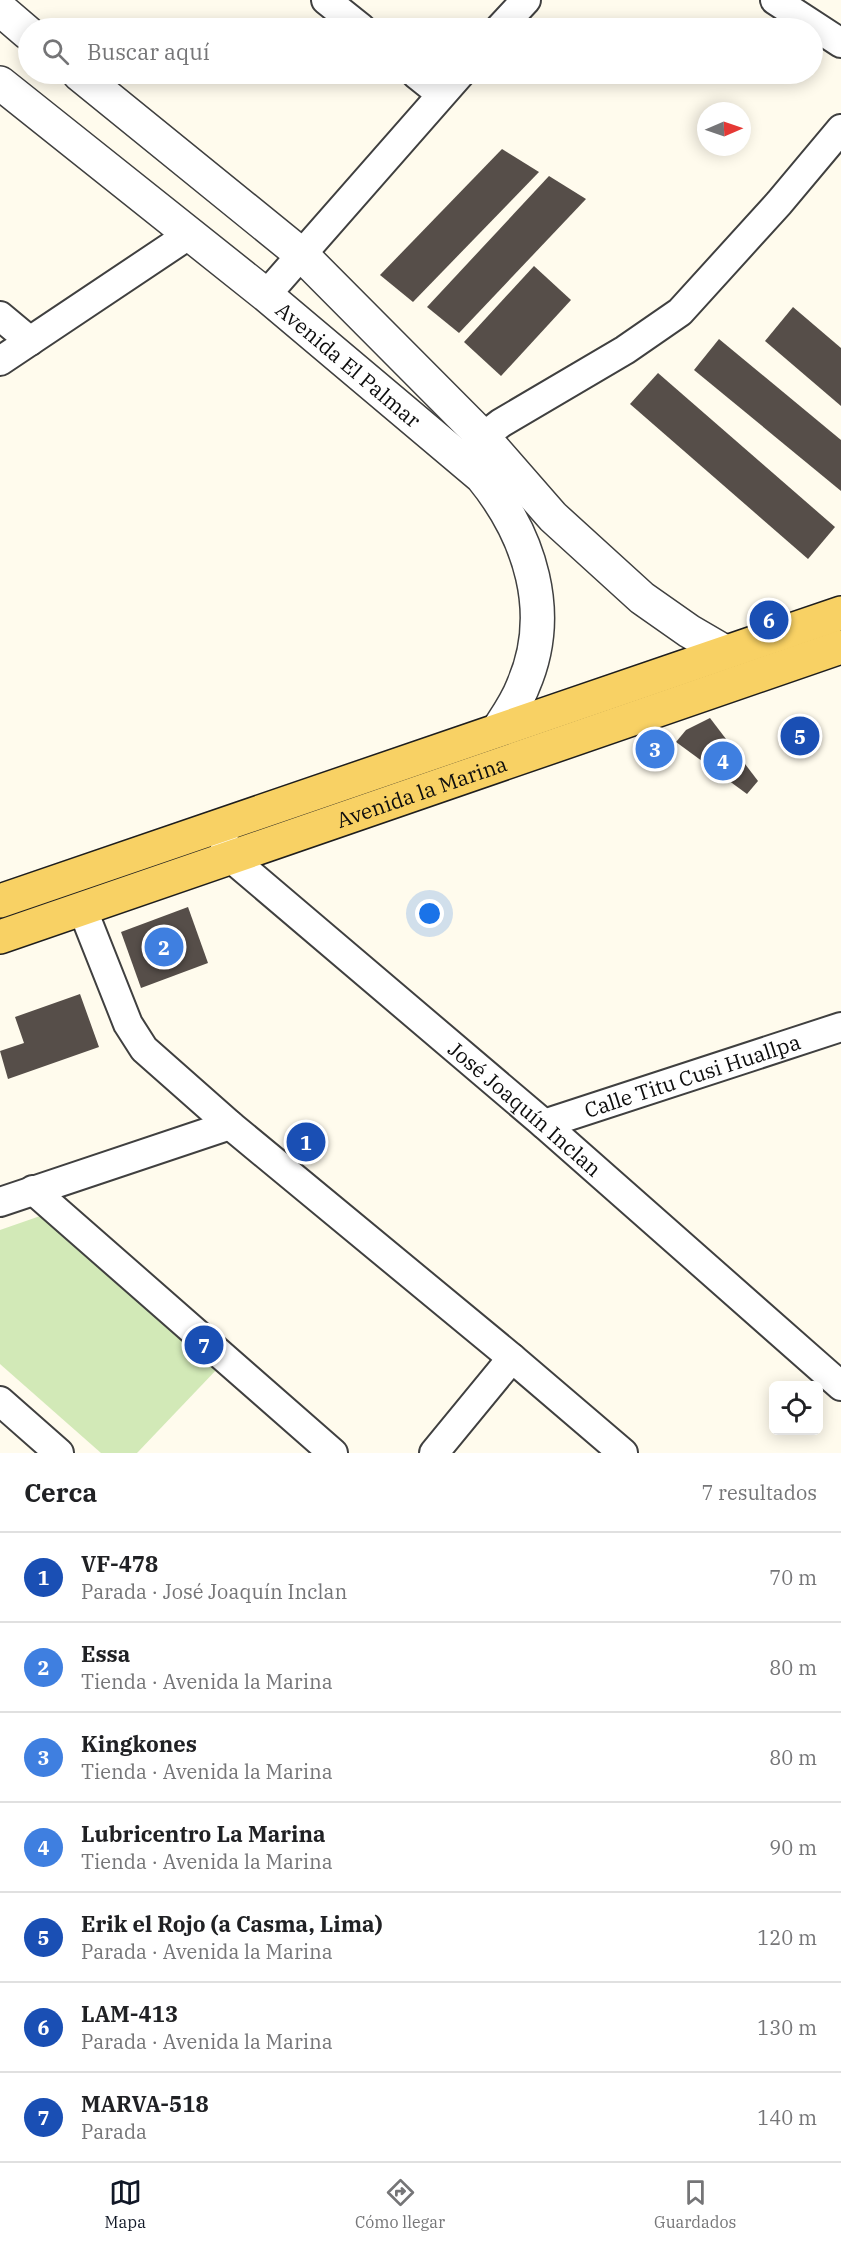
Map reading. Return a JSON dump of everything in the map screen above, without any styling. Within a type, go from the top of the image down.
[{"type":"main road","name":"Avenida la Marina","points":[[0,901],[841,613]]},
{"type":"main road","name":"Avenida la Marina","points":[[0,937],[841,647]]},
{"type":"street","points":[[326,0],[348,18]]},
{"type":"street","points":[[509,18],[526,0]]},
{"type":"street","points":[[775,0],[803,18]]},
{"type":"street","points":[[0,9],[18,24]]},
{"type":"street","points":[[823,31],[841,43]]},
{"type":"street","name":"Avenida El Palmar","points":[[0,82],[266,295],[482,477],[499,498],[513,520],[524,545],[535,582],[538,626],[535,649],[524,686],[498,730]]},
{"type":"street","name":"Avenida El Palmar","points":[[91,84],[302,255],[483,437],[553,517],[642,598],[689,631],[725,652]]},
{"type":"street","points":[[428,84],[441,94]]},
{"type":"street","points":[[266,295],[450,84]]},
{"type":"street","points":[[461,461],[483,437],[501,423],[625,350],[680,312],[779,203],[841,129]]},
{"type":"street","points":[[0,361],[190,234]]},
{"type":"street","points":[[0,316],[30,341]]},
{"type":"street","name":"José Joaquín Inclan","points":[[218,825],[230,857],[544,1124],[841,1386]]},
{"type":"street","points":[[82,908],[136,1039],[158,1063],[623,1453]]},
{"type":"street","name":"Calle Titu Cusi Huallpa","points":[[544,1124],[841,1028]]},
{"type":"street","points":[[0,1202],[230,1125]]},
{"type":"street","points":[[33,1190],[333,1453]]},
{"type":"street","points":[[434,1453],[512,1358]]},
{"type":"street","points":[[0,1401],[59,1453]]},
{"type":"green space","points":[[43,1215],[219,1367],[137,1453],[101,1453],[0,1364],[0,1230]]},
{"type":"building","points":[[502,149],[539,172],[413,302],[380,275]]},
{"type":"building","points":[[549,176],[586,199],[459,333],[427,307]]},
{"type":"building","points":[[534,266],[571,300],[501,376],[464,342]]},
{"type":"building","points":[[793,307],[841,348],[841,406],[765,341]]},
{"type":"building","points":[[719,339],[841,440],[841,491],[694,370]]},
{"type":"building","points":[[658,373],[835,527],[808,559],[630,404]]},
{"type":"building","points":[[710,718],[758,781],[747,794],[676,742],[686,730]]},
{"type":"building","points":[[188,907],[208,963],[141,988],[121,932]]},
{"type":"building","points":[[80,994],[99,1047],[8,1079],[0,1051],[24,1043],[15,1017]]},
{"type":"place","name":"LAM-413","points":[[769,620]]},
{"type":"place","name":"Erik el Rojo (a Casma, Lima)","points":[[800,736]]},
{"type":"place","name":"Kingkones","points":[[655,749]]},
{"type":"place","name":"Lubricentro La Marina","points":[[723,761]]},
{"type":"place","name":"Essa","points":[[164,947]]},
{"type":"place","name":"VF-478","points":[[306,1142]]},
{"type":"place","name":"MARVA-518","points":[[204,1345]]}]
